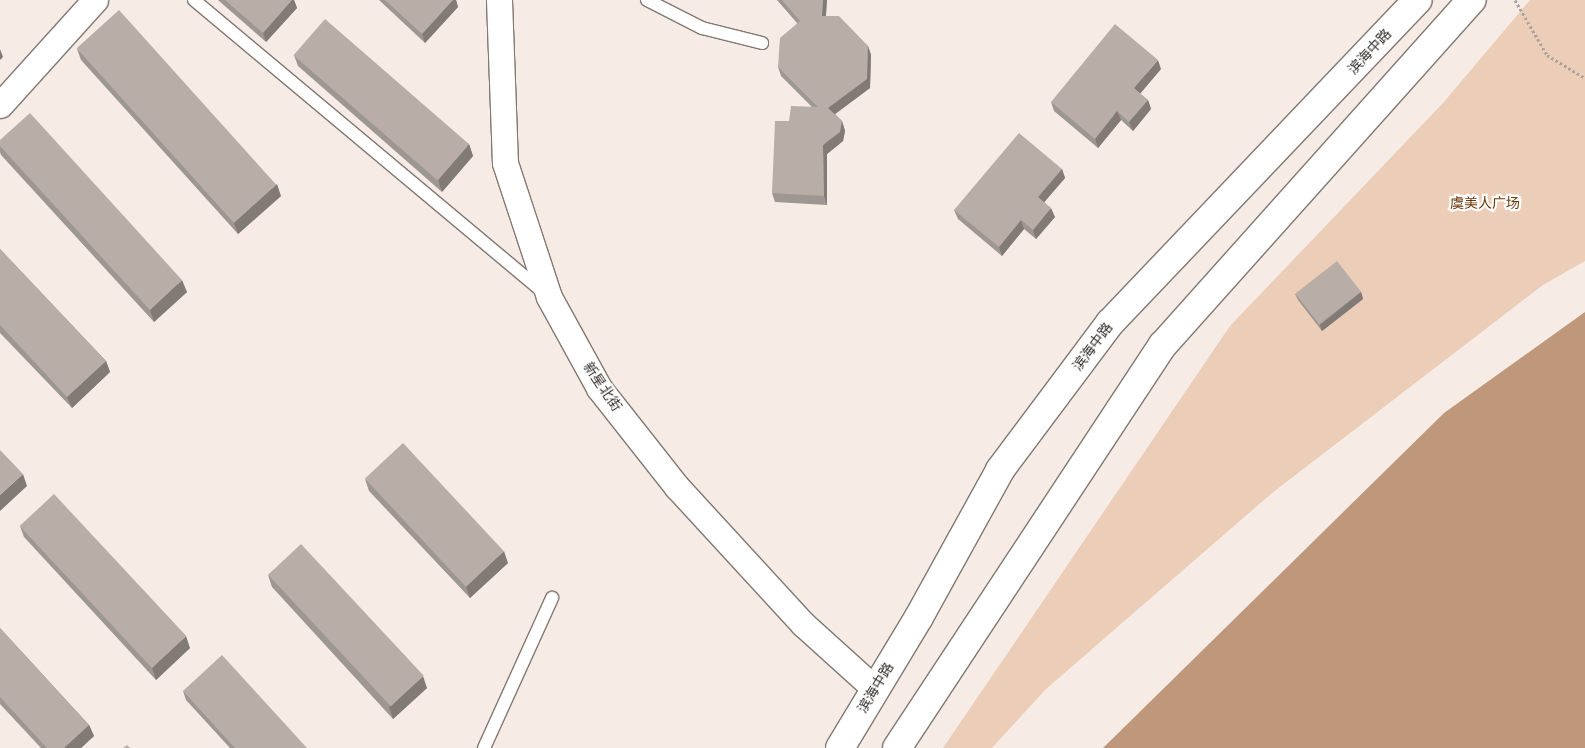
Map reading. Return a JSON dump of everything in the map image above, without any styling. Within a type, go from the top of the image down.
[{"type":"main road","name":"滨海中路","points":[[840,748],[1000,470],[1110,323],[1418,0]]},
{"type":"main road","points":[[897,748],[1162,345],[1472,0]]},
{"type":"street","points":[[0,105],[95,0]]},
{"type":"street","name":"新星北街","points":[[499,0],[505,164],[549,297],[599,388],[677,487],[803,624],[875,689]]},
{"type":"lane","points":[[194,0],[549,297]]},
{"type":"lane","points":[[648,0],[702,28],[762,43]]},
{"type":"lane","points":[[484,748],[552,598]]},
{"type":"path","points":[[1515,0],[1546,54],[1585,78]]},
{"type":"green space","name":"虞美人广场","points":[[1530,0],[1585,0],[1585,261],[1543,285],[1272,493],[1046,689],[992,748],[943,748],[1230,326],[1443,103]]},
{"type":"shaded area","points":[[1585,312],[1585,748],[1103,748],[1444,413]]},
{"type":"building","points":[[225,0],[292,0],[263,33]]},
{"type":"building","points":[[385,0],[453,0],[422,34]]},
{"type":"building","points":[[782,0],[823,0],[822,16],[839,16],[868,46],[867,79],[828,108],[842,121],[840,132],[823,145],[824,196],[772,193],[775,121],[789,121],[791,106],[818,107],[778,67],[780,38],[800,21]]},
{"type":"building","points":[[119,10],[276,185],[234,223],[77,48]]},
{"type":"building","points":[[325,19],[469,144],[438,181],[294,55]]},
{"type":"building","points":[[1115,24],[1158,60],[1134,88],[1148,100],[1129,122],[1117,111],[1095,139],[1051,102]]},
{"type":"building","points":[[30,113],[182,280],[150,310],[0,146],[0,140]]},
{"type":"building","points":[[1019,133],[1062,169],[1038,197],[1051,208],[1033,230],[1021,220],[999,247],[954,210]]},
{"type":"building","points":[[0,249],[106,361],[67,397],[0,325]]},
{"type":"building","points":[[1337,261],[1361,292],[1319,324],[1295,294]]},
{"type":"building","points":[[403,443],[504,551],[466,587],[365,478]]},
{"type":"building","points":[[0,450],[23,474],[0,495]]},
{"type":"building","points":[[54,494],[186,636],[152,668],[20,526]]},
{"type":"building","points":[[301,544],[424,676],[391,706],[268,575]]},
{"type":"building","points":[[0,628],[89,725],[64,748],[47,748],[0,697]]},
{"type":"building","points":[[222,655],[307,748],[235,748],[183,691]]}]
